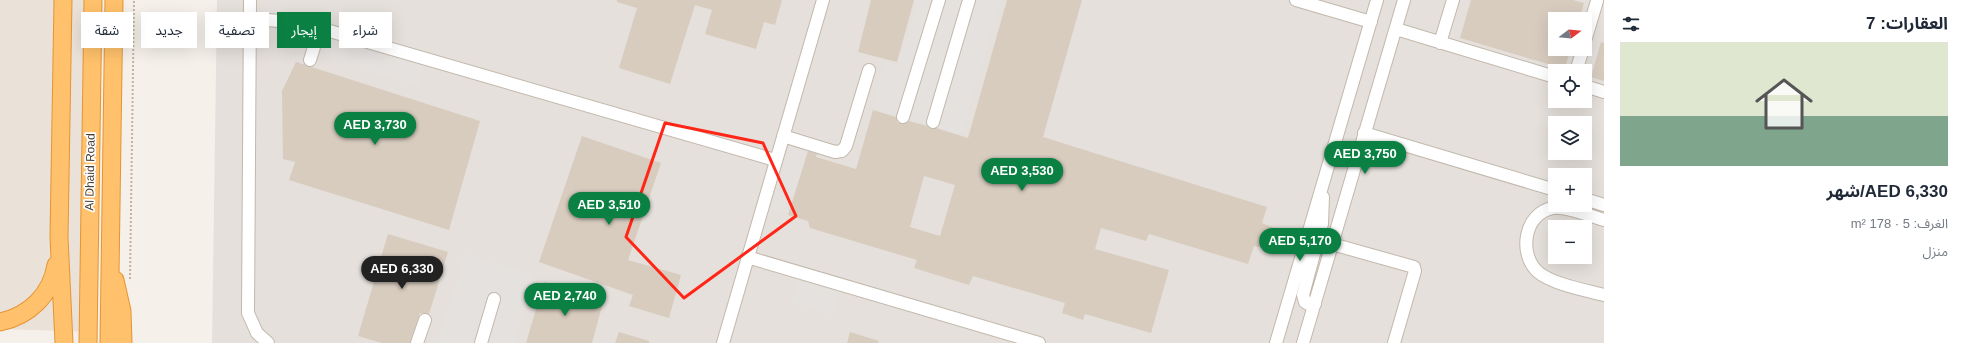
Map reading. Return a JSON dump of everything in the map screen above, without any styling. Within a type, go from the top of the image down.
[{"type":"highway","points":[[63,0],[59,237],[64,343]]},
{"type":"highway","name":"Al Dhaid Road","points":[[88,343],[93,0]]},
{"type":"highway","name":"Al Dhaid Road","points":[[109,343],[114,0]]},
{"type":"highway","points":[[0,322],[11,320],[24,314],[45,294],[52,281],[56,267],[59,237]]},
{"type":"highway","points":[[110,268],[120,296],[123,343]]},
{"type":"street","points":[[250,0],[250,12]]},
{"type":"street","points":[[722,343],[822,0]]},
{"type":"street","points":[[903,117],[939,0]]},
{"type":"street","points":[[933,122],[969,0]]},
{"type":"street","points":[[1296,0],[1371,22]]},
{"type":"street","points":[[1276,343],[1377,0]]},
{"type":"street","points":[[1398,0],[1400,15]]},
{"type":"street","points":[[1303,343],[1404,0]]},
{"type":"street","points":[[1440,42],[1453,0]]},
{"type":"street","points":[[1592,19],[1598,1]]},
{"type":"street","points":[[1396,30],[1548,75]]},
{"type":"street","points":[[331,31],[775,160]]},
{"type":"street","points":[[250,48],[248,313],[257,333],[268,343]]},
{"type":"street","points":[[310,60],[314,48]]},
{"type":"street","points":[[783,136],[835,152],[842,151],[846,146],[869,70]]},
{"type":"street","points":[[1592,88],[1604,92]]},
{"type":"street","points":[[1364,133],[1548,188]]},
{"type":"street","points":[[1315,304],[1308,304],[1305,302],[1304,295],[1322,224],[1324,201],[1322,188]]},
{"type":"street","points":[[1592,201],[1604,205]]},
{"type":"street","points":[[1604,220],[1554,208],[1540,214],[1535,219],[1528,232],[1526,246],[1532,266],[1543,275],[1604,295]]},
{"type":"street","points":[[1332,244],[1414,267],[1415,271],[1394,343]]},
{"type":"street","points":[[748,257],[1039,343]]},
{"type":"street","points":[[481,343],[494,299]]},
{"type":"street","points":[[417,343],[425,320]]},
{"type":"path","points":[[130,279],[134,0]]},
{"type":"highlighted area","points":[[665,123],[763,143],[796,216],[684,298],[626,237]]},
{"type":"shaded area","points":[[0,0],[102,0],[102,12],[81,12],[81,48],[101,48],[97,332],[0,329]]},
{"type":"shaded area","points":[[217,0],[1604,0],[1604,343],[212,343],[216,48],[269,48],[269,12],[217,12]]},
{"type":"shaded area","points":[[917,0],[1001,0],[962,135],[871,109],[884,62],[898,66]]},
{"type":"shaded area","points":[[331,33],[339,35],[339,48],[380,48],[426,62],[419,86],[308,52],[309,48],[331,48]]},
{"type":"shaded area","points":[[790,147],[808,151],[790,214],[771,209]]},
{"type":"shaded area","points":[[465,253],[535,275],[514,343],[437,343]]},
{"type":"shaded area","points":[[798,280],[839,293],[832,315],[791,302]]},
{"type":"building","points":[[617,0],[782,0],[775,25],[764,22],[756,49],[705,34],[712,10],[695,5],[670,84],[619,68],[637,8],[617,2]]},
{"type":"building","points":[[871,0],[914,0],[897,62],[858,52]]},
{"type":"building","points":[[1007,0],[1082,0],[1043,137],[1267,207],[1262,223],[1274,228],[1267,249],[1254,246],[1248,264],[1149,234],[1146,241],[1101,228],[1095,249],[1169,270],[1151,333],[1085,314],[1083,320],[1062,313],[1065,303],[973,276],[969,285],[914,268],[917,260],[810,228],[808,221],[788,215],[808,151],[817,154],[816,157],[856,169],[873,110],[896,117],[897,122],[901,124],[905,124],[909,121],[927,126],[931,129],[936,128],[968,138]],"holes":[[[924,176],[955,185],[940,236],[910,227]]]},
{"type":"building","points":[[1471,0],[1573,0],[1584,3],[1581,12],[1548,12],[1548,56],[1568,56],[1566,64],[1548,64],[1460,38]]},
{"type":"building","points":[[1601,42],[1604,43],[1604,81],[1592,77]]},
{"type":"building","points":[[296,62],[480,121],[449,230],[289,180],[295,162],[283,159],[282,91]]},
{"type":"building","points":[[582,136],[661,163],[628,260],[681,275],[669,318],[629,306],[633,295],[539,262]]},
{"type":"building","points":[[388,234],[448,252],[429,314],[420,313],[410,343],[382,343],[358,336]]},
{"type":"building","points":[[544,282],[604,299],[592,343],[526,343]]},
{"type":"building","points":[[619,332],[649,341],[649,343],[615,343]]},
{"type":"building","points":[[850,332],[879,341],[878,343],[847,343]]}]
